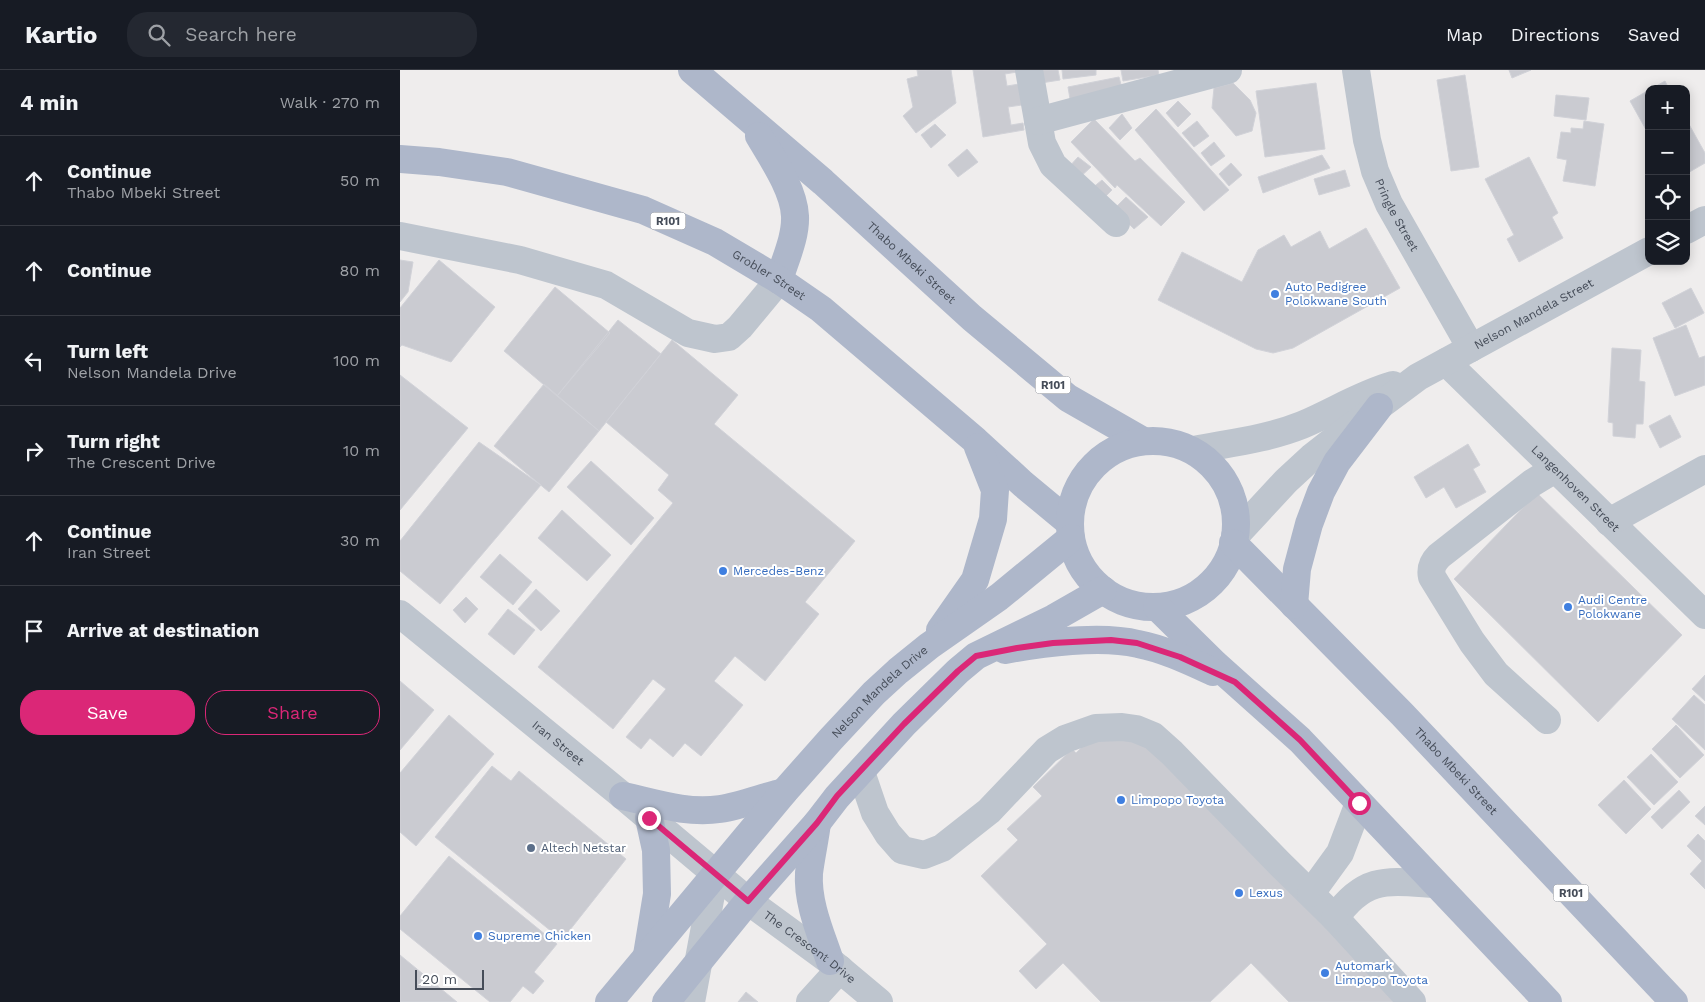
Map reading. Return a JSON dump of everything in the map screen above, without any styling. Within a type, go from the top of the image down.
[{"type":"main road","name":"Thabo Mbeki Street","points":[[692,70],[823,182],[972,318],[1068,398],[1143,441]]},
{"type":"main road","points":[[751,121],[783,178],[792,201],[795,216],[794,231],[779,280]]},
{"type":"main road","name":"Grobler Street","points":[[400,159],[439,162],[507,172],[643,210],[715,242],[779,280],[821,309],[862,342],[976,441],[1071,530]]},
{"type":"main road","points":[[1294,605],[1297,569],[1309,524],[1322,492],[1337,462],[1380,406]]},
{"type":"main road","points":[[929,646],[975,580],[993,519],[995,490],[976,441]]},
{"type":"main road","name":"Thabo Mbeki Street","points":[[1143,441],[1178,444],[1194,450],[1209,462],[1222,478],[1231,496],[1235,516],[1234,539],[1226,563],[1214,580],[1197,594],[1178,603],[1157,607],[1129,603],[1103,590],[1088,576],[1077,558],[1071,530],[1076,493],[1086,474],[1102,458],[1122,446],[1143,441]]},
{"type":"main road","name":"Nelson Mandela Drive","points":[[609,1002],[784,792],[830,739],[874,693],[929,646],[999,597],[1071,530]]},
{"type":"main road","name":"Thabo Mbeki Street","points":[[1234,539],[1294,605],[1402,714],[1674,1002]]},
{"type":"main road","name":"Nelson Mandela Drive","points":[[666,1002],[748,901],[817,823],[837,796],[904,724],[976,656],[1054,618],[1103,590]]},
{"type":"main road","points":[[1157,607],[1235,682],[1300,740],[1548,1002]]},
{"type":"main road","points":[[976,656],[1053,643],[1111,640],[1137,643],[1180,657],[1235,682]]},
{"type":"main road","points":[[624,796],[677,809],[697,810],[720,809],[784,792]]},
{"type":"main road","points":[[647,956],[657,894],[656,850],[649,818]]},
{"type":"main road","points":[[817,823],[809,873],[810,892],[820,930],[835,965]]},
{"type":"street","points":[[1030,70],[1042,144],[1053,165],[1116,222]]},
{"type":"street","points":[[1038,121],[1228,70]]},
{"type":"street","name":"Pringle Street","points":[[1356,70],[1375,171],[1389,204],[1471,348]]},
{"type":"street","points":[[1690,228],[1705,220]]},
{"type":"street","points":[[400,236],[520,260],[606,285],[688,333],[715,339],[729,337],[740,327],[779,280]]},
{"type":"street","name":"Nelson Mandela Street","points":[[1234,539],[1286,481],[1312,457],[1334,438],[1418,378],[1645,253]]},
{"type":"street","name":"Langenhoven Street","points":[[1446,362],[1705,615]]},
{"type":"street","name":"Nelson Mandela Street","points":[[1194,450],[1259,438],[1284,431],[1329,413],[1376,390],[1418,378]]},
{"type":"street","points":[[1547,720],[1496,674],[1472,642],[1432,577],[1431,570],[1438,556],[1532,483],[1555,469]]},
{"type":"street","points":[[1609,522],[1705,469]]},
{"type":"street","name":"Iran Street","points":[[400,614],[624,796],[715,874]]},
{"type":"street","points":[[861,772],[875,813],[888,834],[902,850],[924,855],[942,848],[989,811],[1048,750],[1065,739],[1096,728],[1122,727],[1136,729],[1153,736],[1311,893],[1412,1002]]},
{"type":"street","points":[[1311,893],[1340,853],[1359,803]]},
{"type":"street","name":"The Crescent Drive","points":[[715,874],[748,901],[835,965],[879,1002]]},
{"type":"street","name":"Nelson Mandela Drive","points":[[691,1002],[715,874]]},
{"type":"street","points":[[1335,918],[1345,903],[1358,892],[1370,886],[1386,881],[1435,884]]},
{"type":"street","points":[[810,1002],[835,965]]},
{"type":"building","points":[[917,70],[951,70],[956,103],[916,133],[903,116],[913,107],[907,79],[918,76]]},
{"type":"building","points":[[973,70],[1017,70],[1017,72],[1005,74],[1007,86],[1019,84],[1022,105],[1008,107],[1011,125],[1023,123],[1024,130],[983,137]]},
{"type":"building","points":[[1039,70],[1058,70],[1060,80],[1041,83]]},
{"type":"building","points":[[1062,70],[1096,70],[1096,75],[1063,79]]},
{"type":"building","points":[[1121,70],[1158,70],[1159,75],[1123,81]]},
{"type":"building","points":[[1509,70],[1531,70],[1512,78]]},
{"type":"building","points":[[1465,75],[1479,167],[1451,171],[1437,80]]},
{"type":"building","points":[[1119,77],[1123,92],[1071,105],[1068,87]]},
{"type":"building","points":[[1665,81],[1667,85],[1658,85]]},
{"type":"building","points":[[1233,83],[1250,100],[1256,113],[1252,131],[1236,136],[1212,108],[1214,88]]},
{"type":"building","points":[[1316,83],[1325,149],[1265,157],[1256,91]]},
{"type":"building","points":[[1645,92],[1645,128],[1630,101]]},
{"type":"building","points":[[1556,95],[1589,98],[1586,120],[1554,116]]},
{"type":"building","points":[[1178,101],[1191,114],[1178,127],[1166,113]]},
{"type":"building","points":[[1156,109],[1229,190],[1204,211],[1135,130]]},
{"type":"building","points":[[1122,114],[1132,128],[1120,140],[1109,128]]},
{"type":"building","points":[[1094,119],[1135,161],[1140,158],[1185,202],[1161,226],[1117,185],[1115,188],[1071,142]]},
{"type":"building","points":[[1197,121],[1209,136],[1194,147],[1182,133]]},
{"type":"building","points":[[1584,121],[1604,124],[1595,186],[1563,181],[1567,160],[1557,158],[1561,132],[1571,133],[1571,128],[1583,129]]},
{"type":"building","points":[[935,124],[946,135],[931,148],[921,135]]},
{"type":"building","points":[[1690,126],[1705,153],[1705,163],[1690,172]]},
{"type":"building","points":[[1214,142],[1225,156],[1211,166],[1201,153]]},
{"type":"building","points":[[967,149],[978,162],[958,177],[948,165]]},
{"type":"building","points":[[1322,155],[1330,168],[1263,193],[1258,177]]},
{"type":"building","points":[[1078,157],[1091,167],[1078,179],[1068,168]]},
{"type":"building","points":[[1529,157],[1558,213],[1552,217],[1563,238],[1519,262],[1507,239],[1514,235],[1485,179]]},
{"type":"building","points":[[1231,163],[1242,175],[1229,186],[1219,174]]},
{"type":"building","points":[[1345,170],[1350,186],[1319,195],[1314,179]]},
{"type":"building","points":[[1102,180],[1112,190],[1101,201],[1091,189]]},
{"type":"building","points":[[1126,197],[1148,217],[1134,229],[1114,209]]},
{"type":"building","name":"Auto Pedigree Polokwane South","points":[[1366,228],[1400,288],[1293,348],[1273,353],[1256,349],[1158,300],[1182,252],[1242,282],[1258,250],[1284,235],[1291,247],[1320,231],[1329,249]]},
{"type":"building","points":[[400,260],[413,262],[408,292],[400,302]]},
{"type":"building","points":[[439,260],[495,307],[451,362],[402,345],[400,347],[400,308]]},
{"type":"building","points":[[555,287],[610,333],[557,396],[504,351]]},
{"type":"building","points":[[1691,288],[1704,313],[1675,328],[1662,303]]},
{"type":"building","points":[[618,320],[661,354],[599,431],[557,396]]},
{"type":"building","points":[[1686,325],[1699,358],[1705,356],[1705,385],[1675,396],[1653,338]]},
{"type":"building","name":"Mercedes-Benz","points":[[672,340],[738,395],[714,424],[855,541],[805,602],[819,614],[765,681],[735,656],[714,681],[743,705],[701,756],[685,743],[673,757],[650,738],[641,749],[626,737],[666,689],[653,679],[613,729],[538,667],[673,503],[658,490],[669,475],[606,422]]},
{"type":"building","points":[[1612,348],[1641,350],[1639,381],[1645,382],[1643,424],[1636,424],[1635,438],[1613,436],[1613,423],[1608,422]]},
{"type":"building","points":[[400,375],[468,428],[400,510]]},
{"type":"building","points":[[544,384],[599,431],[549,492],[494,446]]},
{"type":"building","points":[[1670,415],[1681,437],[1660,448],[1649,426]]},
{"type":"building","points":[[479,442],[541,485],[440,604],[400,571],[400,541]]},
{"type":"building","points":[[1468,444],[1480,465],[1473,469],[1486,492],[1456,508],[1444,487],[1426,498],[1414,477]]},
{"type":"building","points":[[591,461],[654,518],[631,545],[567,487]]},
{"type":"building","name":"Audi Centre Polokwane","points":[[1537,493],[1682,635],[1598,722],[1454,579]]},
{"type":"building","points":[[562,510],[611,555],[587,581],[538,538]]},
{"type":"building","points":[[500,554],[532,582],[513,605],[480,577]]},
{"type":"building","points":[[536,589],[560,611],[541,631],[518,609]]},
{"type":"building","points":[[466,597],[478,609],[465,623],[453,610]]},
{"type":"building","points":[[508,609],[535,630],[514,655],[488,634]]},
{"type":"building","points":[[1705,675],[1705,701],[1692,689]]},
{"type":"building","points":[[400,681],[434,710],[400,750]]},
{"type":"building","points":[[1694,695],[1705,705],[1705,750],[1672,719]]},
{"type":"building","points":[[449,715],[494,754],[416,846],[400,832],[400,773]]},
{"type":"building","points":[[1676,725],[1704,755],[1680,778],[1652,749]]},
{"type":"building","points":[[1097,738],[1144,740],[1401,1002],[1289,1002],[1251,963],[1210,1002],[1101,1002],[1063,963],[1036,989],[1019,971],[1047,944],[981,876],[1018,840],[1007,829],[1042,796],[1033,787],[1072,749],[1076,753],[1083,746]]},
{"type":"building","points":[[1651,754],[1678,782],[1654,805],[1627,777]]},
{"type":"building","name":"Altech Netstar","points":[[492,766],[511,781],[519,771],[626,859],[562,940],[435,837]]},
{"type":"building","points":[[1624,780],[1651,809],[1626,834],[1598,805]]},
{"type":"building","points":[[1679,790],[1690,802],[1662,829],[1651,817]]},
{"type":"building","points":[[1705,806],[1705,825],[1695,816]]},
{"type":"building","points":[[1698,834],[1705,841],[1705,889],[1690,874],[1702,861],[1687,846]]},
{"type":"building","name":"Supreme Chicken","points":[[449,856],[557,944],[534,972],[544,981],[533,994],[523,986],[510,1002],[490,1002],[400,929],[400,916]]},
{"type":"building","points":[[400,955],[457,1002],[400,1002]]},
{"type":"building","points":[[746,992],[758,1002],[738,1002]]},
{"type":"place","name":"Auto Pedigree Polokwane South","points":[[1275,294]]},
{"type":"place","name":"Mercedes-Benz","points":[[723,571]]},
{"type":"place","name":"Audi Centre Polokwane","points":[[1568,607]]},
{"type":"place","name":"Limpopo Toyota","points":[[1121,800]]},
{"type":"place","name":"Altech Netstar","points":[[531,848]]},
{"type":"place","name":"Lexus","points":[[1239,893]]},
{"type":"place","name":"Supreme Chicken","points":[[478,936]]},
{"type":"place","name":"Automark Limpopo Toyota","points":[[1325,973]]},
{"type":"route","points":[[649,818],[748,901],[817,823],[837,796],[904,724],[976,656],[1053,643],[1111,640],[1137,643],[1180,657],[1235,682],[1300,740],[1359,803]]}]
